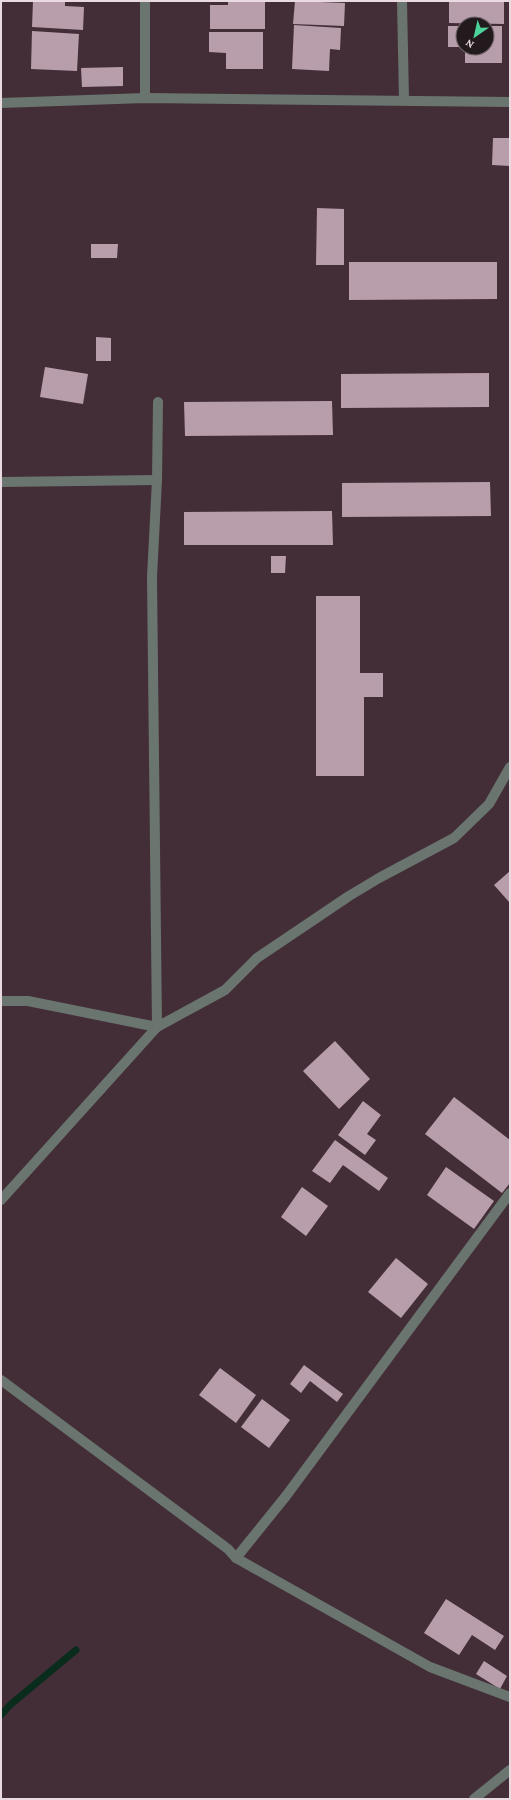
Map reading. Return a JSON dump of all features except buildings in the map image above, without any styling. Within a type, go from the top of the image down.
[{"type":"street","points":[[145,1],[145,98]]},
{"type":"street","points":[[402,1],[404,100]]},
{"type":"street","points":[[1,103],[145,98],[510,102]]},
{"type":"street","points":[[157,1027],[152,577],[157,480],[158,402]]},
{"type":"street","points":[[1,482],[157,480]]},
{"type":"street","points":[[1,1200],[157,1027],[225,990],[257,958],[349,896],[379,878],[454,838],[489,804],[510,767]]},
{"type":"street","points":[[1,1001],[28,1001],[157,1027]]},
{"type":"street","points":[[236,1558],[286,1496],[510,1193]]},
{"type":"street","points":[[1,1380],[228,1549],[236,1558],[430,1667],[510,1697]]},
{"type":"street","points":[[474,1799],[510,1770]]},
{"type":"waterway","points":[[1,1715],[10,1705],[76,1650]]}]
